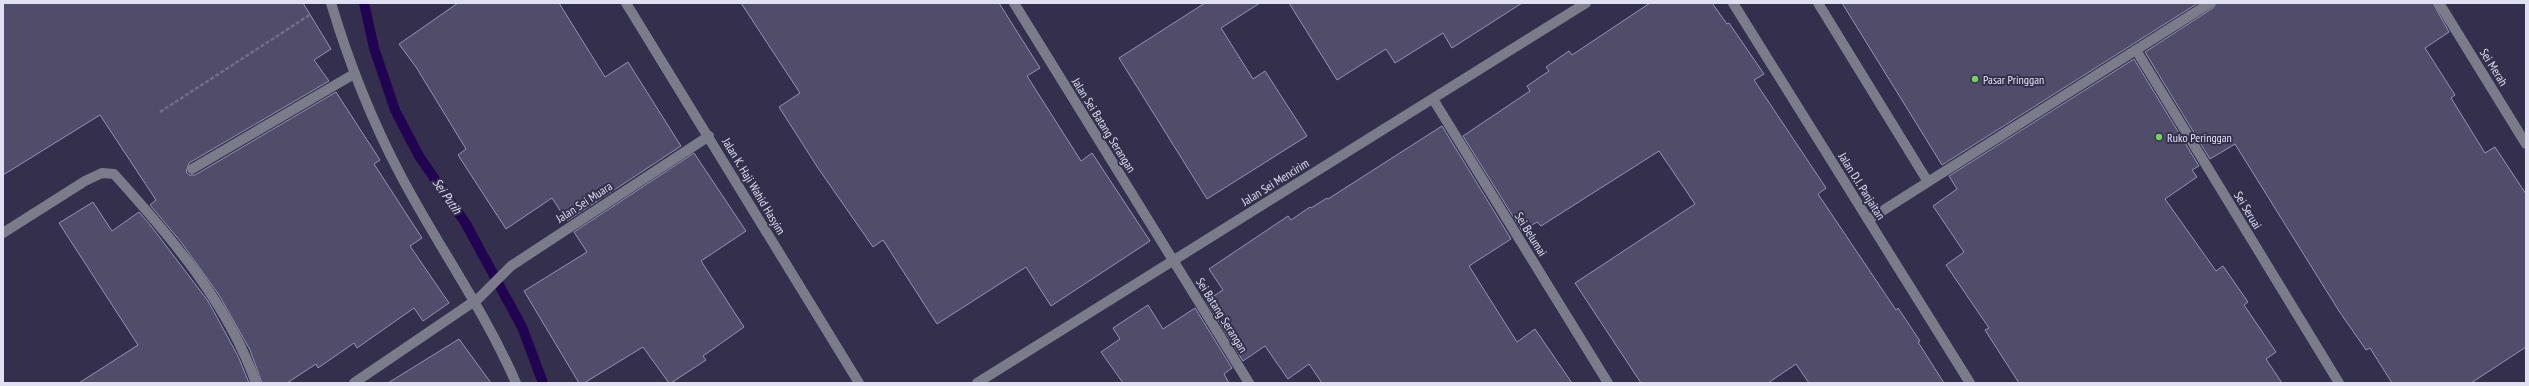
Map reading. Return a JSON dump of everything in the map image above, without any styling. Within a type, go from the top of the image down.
[{"type":"street","points":[[332,3],[354,74],[368,108],[400,176],[477,300],[501,348],[516,383]]},
{"type":"street","name":"Jalan K. Haji Wahid Hasyim","points":[[626,3],[709,136],[859,383]]},
{"type":"street","name":"Jalan Sei Batang Serangan","points":[[1014,3],[1172,261]]},
{"type":"street","name":"Jalan Sei Mencirim","points":[[977,383],[1586,3]]},
{"type":"street","name":"Jalan D.I. Panjaitan","points":[[1733,3],[1970,383]]},
{"type":"street","points":[[1818,3],[1928,182]]},
{"type":"street","points":[[1868,220],[2210,3]]},
{"type":"street","name":"Sei Merah","points":[[2439,3],[2526,144]]},
{"type":"street","name":"Sei Seruai","points":[[2136,50],[2339,383]]},
{"type":"street","points":[[192,169],[354,74]]},
{"type":"street","name":"Sei Belumai","points":[[1433,99],[1608,383]]},
{"type":"street","name":"Jalan Sei Muara","points":[[354,383],[477,300],[511,266],[709,136]]},
{"type":"street","points":[[3,233],[85,181],[102,173],[114,174],[170,236],[190,263],[236,336],[256,383]]},
{"type":"street","name":"Sei Batang Serangan","points":[[1172,261],[1248,383]]},
{"type":"path","points":[[160,112],[315,11]]},
{"type":"building","points":[[3,3],[303,3],[331,49],[314,60],[329,81],[189,163],[186,172],[189,175],[195,175],[336,92],[380,160],[374,164],[422,238],[410,246],[449,303],[423,321],[414,308],[357,348],[354,343],[318,368],[316,364],[287,383],[262,383],[250,350],[219,295],[181,242],[150,205],[156,200],[100,115],[3,175]]},
{"type":"building","points":[[458,3],[559,3],[605,77],[628,62],[681,146],[567,221],[552,198],[506,229],[458,155],[466,149],[416,67],[399,44]]},
{"type":"building","points":[[741,3],[999,3],[1040,68],[1027,76],[1081,161],[1092,153],[1150,241],[1051,306],[1026,267],[937,324],[883,240],[873,247],[818,168],[779,107],[800,93]]},
{"type":"building","points":[[1205,3],[1260,3],[1221,28],[1253,79],[1265,71],[1307,136],[1207,199],[1119,58]]},
{"type":"building","points":[[1289,3],[1522,3],[1452,48],[1443,33],[1395,63],[1386,49],[1337,80]]},
{"type":"building","points":[[1650,3],[1712,3],[1727,24],[1729,23],[1764,74],[1754,80],[1826,188],[1818,194],[1896,310],[1898,308],[1920,341],[1918,342],[1944,383],[1809,383],[1796,364],[1768,383],[1641,383],[1575,283],[1695,204],[1659,151],[1541,226],[1537,222],[1522,231],[1463,136],[1530,91],[1527,86],[1549,71],[1546,67],[1569,51],[1572,55]]},
{"type":"building","name":"Pasar Pringgan","points":[[1842,3],[2198,3],[1942,165]]},
{"type":"building","points":[[2216,3],[2433,3],[2449,32],[2425,48],[2455,95],[2451,98],[2485,153],[2495,147],[2526,194],[2526,347],[2471,383],[2392,383],[2370,348],[2366,350],[2339,311],[2235,144],[2210,159],[2145,52],[2213,8]]},
{"type":"building","points":[[2134,59],[2199,166],[2192,170],[2197,177],[2165,199],[2216,271],[2223,266],[2248,302],[2244,305],[2276,352],[2266,359],[2282,383],[2019,383],[1985,330],[1989,328],[1946,265],[1964,252],[1933,206],[1957,189],[1949,176]]},
{"type":"building","points":[[1442,126],[1511,239],[1469,266],[1517,342],[1535,329],[1572,383],[1322,383],[1309,364],[1288,379],[1265,346],[1243,361],[1206,301],[1223,290],[1209,269],[1288,216],[1291,220],[1310,207],[1311,208],[1327,198],[1328,199]]},
{"type":"building","points":[[694,153],[746,231],[701,261],[744,327],[703,356],[706,360],[671,383],[669,383],[643,347],[584,383],[579,383],[524,291],[587,252],[574,232]]},
{"type":"building","points":[[93,202],[112,231],[139,212],[208,301],[238,356],[249,383],[79,383],[138,345],[59,223]]},
{"type":"building","points":[[1148,305],[1163,329],[1195,308],[1232,368],[1224,374],[1229,383],[1123,383],[1101,352],[1120,339],[1113,328]]},
{"type":"building","points":[[459,339],[491,383],[388,383]]},
{"type":"waterway","name":"Sei Putih","points":[[364,3],[374,48],[395,110],[419,156],[466,224],[522,327],[543,383]]},
{"type":"place","name":"Pasar Pringgan","points":[[1975,79]]},
{"type":"place","name":"Ruko Peringgan","points":[[2159,137]]}]
